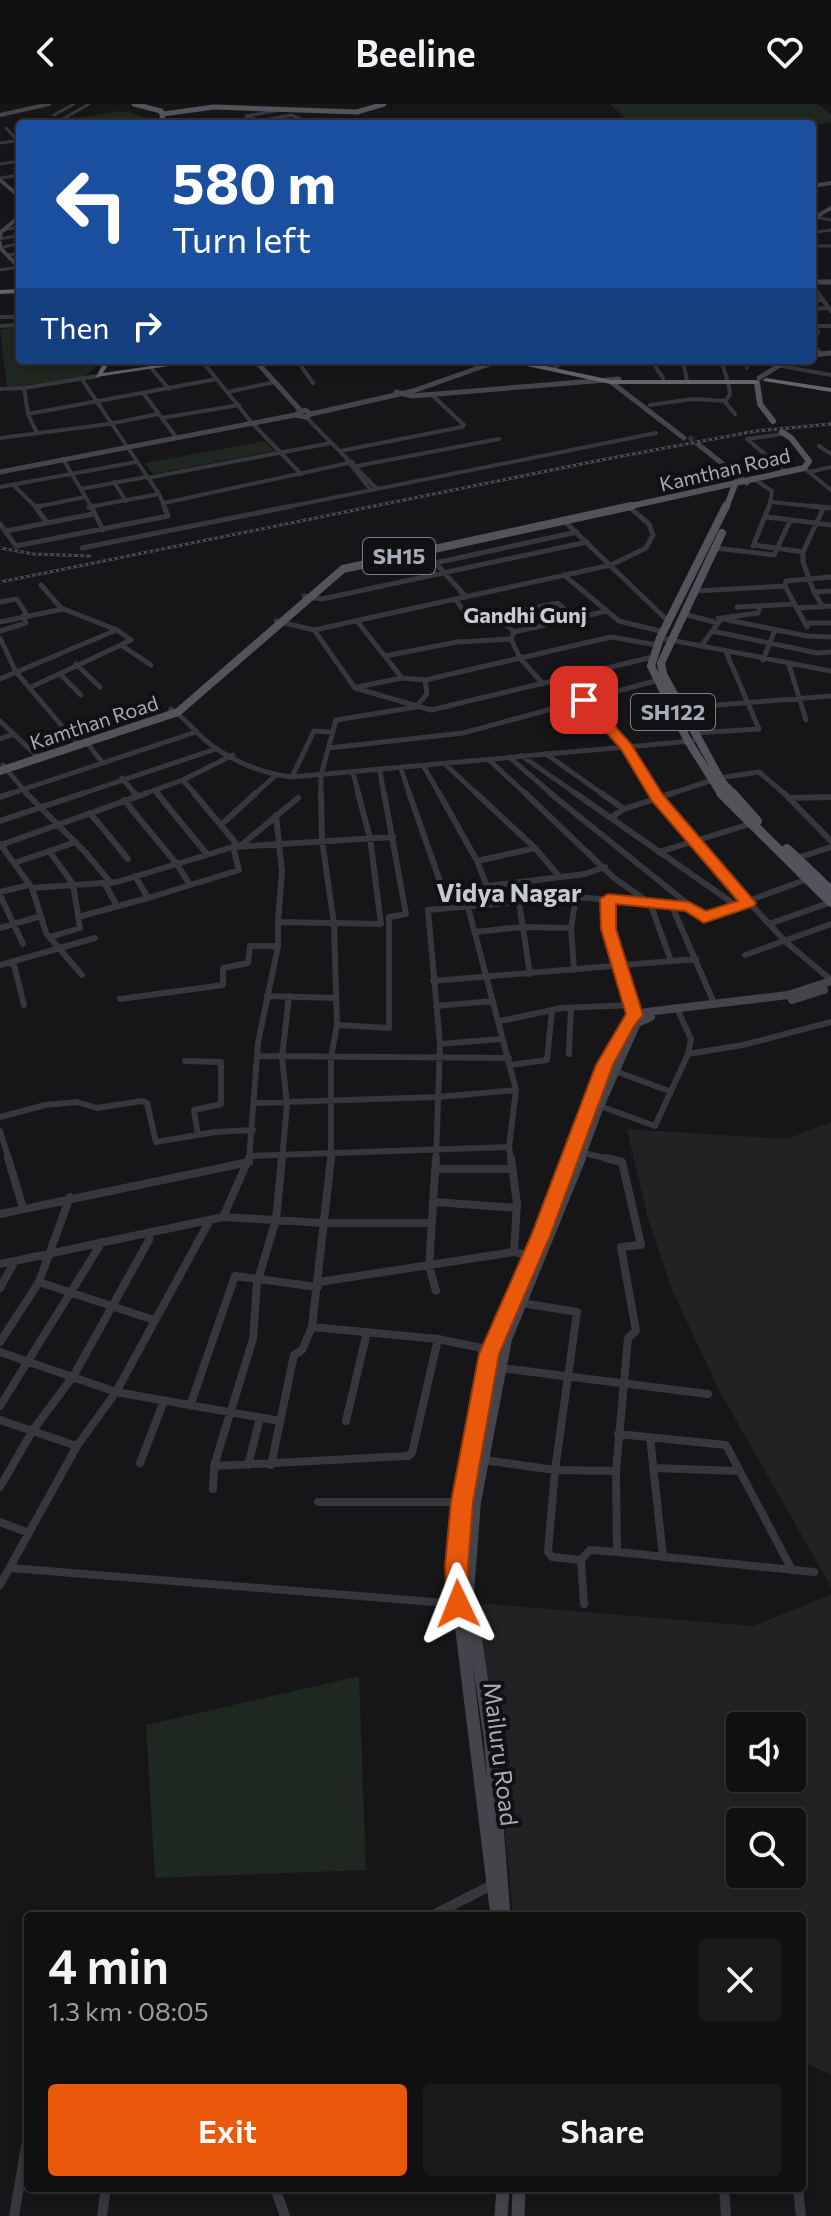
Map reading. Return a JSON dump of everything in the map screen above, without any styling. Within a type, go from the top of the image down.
[{"type":"highway","points":[[98,376],[106,364]]},
{"type":"highway","points":[[98,376],[181,364]]},
{"type":"highway","points":[[528,364],[610,380],[760,381],[831,391]]},
{"type":"highway","points":[[541,364],[610,380],[688,380]]},
{"type":"main road","points":[[134,104],[164,112],[214,107],[357,112],[382,104]]},
{"type":"main road","points":[[164,112],[164,120]]},
{"type":"main road","points":[[164,112],[168,120]]},
{"type":"main road","name":"Kamthan Road","points":[[760,381],[761,394],[773,421],[760,406],[760,381]]},
{"type":"main road","name":"Kamthan Road","points":[[783,434],[802,459],[798,470]]},
{"type":"main road","name":"Kamthan Road","points":[[2,768],[174,710],[343,569],[798,470]]},
{"type":"main road","name":"Kamthan Road","points":[[744,482],[798,470]]},
{"type":"main road","points":[[744,482],[661,663],[661,680],[681,708],[715,779],[831,891]]},
{"type":"main road","name":"SH122","points":[[744,482],[669,622],[651,666],[661,680],[688,741],[715,779],[750,824],[831,902]]},
{"type":"main road","name":"Kamthan Road","points":[[424,550],[564,520]]},
{"type":"main road","name":"Kamthan Road","points":[[2,768],[36,755],[80,744]]},
{"type":"street","points":[[0,114],[46,104]]},
{"type":"street","points":[[54,115],[74,104]]},
{"type":"street","points":[[61,120],[89,104]]},
{"type":"street","points":[[77,109],[91,114]]},
{"type":"street","points":[[258,120],[245,116],[281,110]]},
{"type":"street","points":[[266,120],[291,115],[303,120]]},
{"type":"street","points":[[6,128],[16,138]]},
{"type":"street","points":[[16,219],[3,230],[0,242],[16,264]]},
{"type":"street","points":[[3,230],[16,228]]},
{"type":"street","points":[[8,255],[16,254]]},
{"type":"street","points":[[816,289],[830,310]]},
{"type":"street","points":[[816,300],[824,300]]},
{"type":"street","points":[[816,348],[821,354]]},
{"type":"street","points":[[816,355],[831,353]]},
{"type":"street","points":[[207,364],[253,424],[301,474]]},
{"type":"street","points":[[259,364],[298,413]]},
{"type":"street","points":[[300,364],[313,383]]},
{"type":"street","points":[[404,392],[483,364]]},
{"type":"street","points":[[413,391],[484,364]]},
{"type":"street","points":[[555,367],[561,364]]},
{"type":"street","points":[[654,364],[663,378]]},
{"type":"street","points":[[684,364],[688,380]]},
{"type":"street","points":[[722,364],[730,394],[725,401]]},
{"type":"street","points":[[760,381],[771,374],[776,365],[831,375]]},
{"type":"street","points":[[152,369],[169,389]]},
{"type":"street","points":[[0,389],[83,381],[98,376]]},
{"type":"street","points":[[28,414],[217,379]]},
{"type":"street","points":[[308,414],[396,392],[432,395],[610,380],[650,405],[686,438],[610,380]]},
{"type":"street","points":[[0,524],[16,546],[168,516],[159,494],[94,402],[83,381]]},
{"type":"street","points":[[228,392],[275,382]]},
{"type":"street","points":[[24,388],[28,414],[36,431]]},
{"type":"street","points":[[0,472],[298,413],[308,414],[404,392],[489,389]]},
{"type":"street","points":[[144,394],[176,437]]},
{"type":"street","points":[[340,451],[464,425],[432,395]]},
{"type":"street","points":[[650,405],[693,399],[725,401],[735,414]]},
{"type":"street","points":[[0,437],[239,405]]},
{"type":"street","points":[[308,414],[373,489]]},
{"type":"street","points":[[0,437],[108,422]]},
{"type":"street","points":[[82,548],[656,433]]},
{"type":"street","points":[[783,434],[747,439],[831,490]]},
{"type":"street","points":[[164,503],[351,463],[499,439]]},
{"type":"street","points":[[81,489],[331,443]]},
{"type":"street","points":[[696,445],[744,482],[772,491],[767,517],[750,552]]},
{"type":"street","points":[[819,446],[831,454]]},
{"type":"street","points":[[63,459],[103,530]]},
{"type":"street","points":[[0,487],[136,462]]},
{"type":"street","points":[[351,463],[373,489]]},
{"type":"street","points":[[798,470],[831,467]]},
{"type":"street","points":[[114,482],[126,501]]},
{"type":"street","points":[[13,485],[36,507],[47,523]]},
{"type":"street","points":[[89,507],[159,494]]},
{"type":"street","points":[[36,507],[85,497]]},
{"type":"street","points":[[771,502],[831,508]]},
{"type":"street","points":[[279,622],[314,630],[611,565],[646,548],[653,535],[649,524],[629,506]]},
{"type":"street","points":[[823,509],[803,552],[803,562],[823,607]]},
{"type":"street","points":[[6,531],[93,514]]},
{"type":"street","points":[[767,517],[831,525]]},
{"type":"street","points":[[564,520],[669,622]]},
{"type":"street","points":[[715,548],[774,555],[790,521]]},
{"type":"street","points":[[435,563],[577,532]]},
{"type":"street","points":[[497,535],[519,558]]},
{"type":"street","points":[[307,596],[322,599],[446,575],[587,542]]},
{"type":"street","points":[[754,545],[803,552]]},
{"type":"street","points":[[424,550],[466,597]]},
{"type":"street","points":[[564,575],[619,621],[661,638]]},
{"type":"street","points":[[831,577],[786,581],[785,586],[806,625],[831,623]]},
{"type":"street","points":[[29,688],[131,640],[63,609],[41,585]]},
{"type":"street","points":[[695,591],[785,586]]},
{"type":"street","points":[[814,592],[831,591]]},
{"type":"street","points":[[0,602],[17,599],[26,623],[0,631]]},
{"type":"street","points":[[456,600],[467,616],[496,616],[558,603],[574,619]]},
{"type":"street","points":[[716,620],[758,613],[761,606]]},
{"type":"street","points":[[737,607],[831,606]]},
{"type":"street","points":[[0,622],[63,609]]},
{"type":"street","points":[[385,656],[457,642],[512,636],[607,611]]},
{"type":"street","points":[[684,614],[831,637]]},
{"type":"street","points":[[496,616],[503,619],[520,658],[543,684]]},
{"type":"street","points":[[701,646],[716,620]]},
{"type":"street","points":[[357,621],[402,678]]},
{"type":"street","points":[[611,637],[619,621]]},
{"type":"street","points":[[314,630],[355,688],[431,710],[653,657]]},
{"type":"street","points":[[763,660],[775,630]]},
{"type":"street","points":[[0,679],[114,631]]},
{"type":"street","points":[[712,631],[817,653],[831,652]]},
{"type":"street","points":[[355,688],[402,678],[425,680],[611,637],[661,638],[831,671]]},
{"type":"street","points":[[0,638],[16,672],[29,688],[80,744],[102,762]]},
{"type":"street","points":[[121,645],[151,665]]},
{"type":"street","points":[[174,710],[216,749],[276,775],[292,777],[688,741],[696,736],[759,729],[726,652]]},
{"type":"street","points":[[815,670],[817,653]]},
{"type":"street","points":[[76,664],[100,687]]},
{"type":"street","points":[[789,665],[806,720]]},
{"type":"street","points":[[60,674],[81,695]]},
{"type":"street","points":[[271,1465],[294,1355],[302,1350],[312,1327],[332,1151],[331,1057],[337,1025],[334,924],[322,840],[321,775],[336,720],[416,707],[427,694],[425,680]]},
{"type":"street","points":[[329,748],[463,733],[661,680]]},
{"type":"street","points":[[555,681],[575,703]]},
{"type":"street","points":[[681,708],[831,696]]},
{"type":"street","points":[[584,700],[626,747],[657,798],[748,903],[831,981]]},
{"type":"street","points":[[0,721],[36,755]]},
{"type":"street","points":[[292,777],[314,731],[332,732]]},
{"type":"street","points":[[0,797],[196,732]]},
{"type":"street","points":[[0,739],[14,734]]},
{"type":"street","points":[[0,821],[216,749]]},
{"type":"street","points":[[546,754],[624,809]]},
{"type":"street","points":[[82,975],[50,937],[30,886],[0,845],[183,780],[234,755]]},
{"type":"street","points":[[522,756],[737,906]]},
{"type":"street","points":[[509,757],[704,917],[808,879]]},
{"type":"street","points":[[489,760],[614,878],[650,903],[671,961]]},
{"type":"street","points":[[445,764],[535,848],[558,875]]},
{"type":"street","points":[[424,767],[477,861],[487,886],[585,874],[605,867]]},
{"type":"street","points":[[2,768],[76,842],[108,884],[117,906]]},
{"type":"street","points":[[401,769],[449,907]]},
{"type":"street","points":[[337,1025],[389,1028],[389,917],[406,914],[380,771]]},
{"type":"street","points":[[612,817],[624,809],[715,779],[759,772],[789,798],[809,824],[831,841]]},
{"type":"street","points":[[278,922],[381,924],[370,838],[353,773]]},
{"type":"street","points":[[222,824],[276,775]]},
{"type":"street","points":[[122,778],[137,796]]},
{"type":"street","points":[[78,917],[239,870],[236,847],[222,824],[183,780]]},
{"type":"street","points":[[155,790],[206,853]]},
{"type":"street","points":[[789,798],[831,797]]},
{"type":"street","points":[[236,847],[298,798]]},
{"type":"street","points":[[124,800],[176,863],[190,885]]},
{"type":"street","points":[[90,813],[128,859]]},
{"type":"street","points":[[223,1217],[249,1159],[256,1103],[257,1056],[278,946],[282,872],[276,815]]},
{"type":"street","points":[[659,852],[750,824]]},
{"type":"street","points":[[23,944],[0,894],[30,886],[108,884],[206,853],[236,847],[393,837]]},
{"type":"street","points":[[14,863],[76,842]]},
{"type":"street","points":[[477,861],[535,848]]},
{"type":"street","points":[[797,858],[829,850]]},
{"type":"street","points":[[49,851],[73,884],[80,928],[50,937]]},
{"type":"street","points":[[135,876],[148,898]]},
{"type":"street","points":[[436,1291],[429,1266],[437,1169],[437,1057],[440,1044],[428,911],[576,897],[689,907]]},
{"type":"street","points":[[574,970],[571,928],[576,897]]},
{"type":"street","points":[[608,899],[609,929],[633,1010]]},
{"type":"street","points":[[519,902],[530,974]]},
{"type":"street","points":[[769,924],[831,902]]},
{"type":"street","points":[[671,904],[714,1003]]},
{"type":"street","points":[[468,907],[516,1090],[509,1147],[517,1208],[514,1252]]},
{"type":"street","points":[[0,928],[41,916]]},
{"type":"street","points":[[745,955],[831,924]]},
{"type":"street","points":[[475,932],[523,927],[571,928]]},
{"type":"street","points":[[0,965],[95,938]]},
{"type":"street","points":[[120,999],[224,984],[223,968],[248,963],[250,946],[278,946]]},
{"type":"street","points":[[433,981],[696,959]]},
{"type":"street","points":[[13,961],[24,1005]]},
{"type":"street","points":[[500,1021],[571,1008],[633,1010],[788,995],[831,981]]},
{"type":"street","points":[[504,1912],[490,1736],[469,1586],[475,1514],[507,1339],[600,1106],[637,1023],[647,1017],[794,999],[831,987]]},
{"type":"street","points":[[267,996],[336,998]]},
{"type":"street","points":[[213,1489],[214,1466],[253,1339],[258,1279],[276,1220],[287,1104],[282,1057],[289,996]]},
{"type":"street","points":[[436,1006],[493,1001]]},
{"type":"street","points":[[569,1054],[571,1008]]},
{"type":"street","points":[[257,1056],[437,1057],[509,1062],[547,1060],[552,1010]]},
{"type":"street","name":"Mailuru Road","points":[[497,1912],[458,1604],[457,1566],[462,1502],[491,1350],[605,1065],[633,1010]]},
{"type":"street","points":[[600,1106],[655,1126],[688,1054],[691,1039],[679,1013]]},
{"type":"street","points":[[688,1054],[750,1044],[831,1022]]},
{"type":"street","points":[[440,1044],[501,1039]]},
{"type":"street","points":[[185,1061],[221,1062],[221,1104],[194,1110],[198,1135]]},
{"type":"street","points":[[615,1071],[669,1091]]},
{"type":"street","points":[[256,1103],[438,1097],[516,1090]]},
{"type":"street","points":[[0,1117],[45,1105],[77,1102],[97,1108],[144,1101],[156,1142],[253,1130]]},
{"type":"street","points":[[0,1131],[23,1208]]},
{"type":"street","points":[[0,1214],[280,1154],[509,1147]]},
{"type":"street","points":[[583,1153],[622,1162],[641,1245],[621,1247],[636,1331],[628,1338],[618,1434],[617,1552]]},
{"type":"street","points":[[437,1169],[512,1169]]},
{"type":"street","points":[[0,1342],[39,1282],[70,1197]]},
{"type":"street","points":[[434,1202],[517,1208]]},
{"type":"street","points":[[0,1264],[223,1217],[324,1223],[431,1223]]},
{"type":"street","points":[[0,1585],[77,1446],[116,1392],[210,1220]]},
{"type":"street","points":[[0,1487],[33,1430],[74,1375],[149,1240],[150,1232]]},
{"type":"street","points":[[0,1406],[102,1242]]},
{"type":"street","points":[[190,1406],[210,1341],[225,1312],[234,1277],[319,1285],[514,1252],[531,1256]]},
{"type":"street","points":[[0,1288],[15,1261]]},
{"type":"street","points":[[39,1282],[154,1320]]},
{"type":"street","points":[[522,1303],[576,1311],[555,1470],[548,1552],[552,1557],[581,1560]]},
{"type":"street","points":[[312,1327],[438,1339],[491,1350]]},
{"type":"street","points":[[346,1421],[367,1332]]},
{"type":"street","points":[[214,1466],[408,1456],[412,1453],[438,1339]]},
{"type":"street","points":[[0,1352],[116,1392],[280,1421]]},
{"type":"street","points":[[501,1368],[708,1394]]},
{"type":"street","points":[[140,1463],[164,1401]]},
{"type":"street","points":[[248,1465],[260,1418]]},
{"type":"street","points":[[0,1420],[77,1446]]},
{"type":"street","points":[[618,1434],[726,1445],[792,1570]]},
{"type":"street","points":[[650,1437],[663,1557]]},
{"type":"street","points":[[484,1460],[555,1470],[616,1471]]},
{"type":"street","points":[[653,1468],[739,1471]]},
{"type":"street","points":[[318,1502],[462,1502]]},
{"type":"street","points":[[0,1522],[29,1533]]},
{"type":"street","points":[[584,1604],[581,1560],[590,1550],[814,1572]]},
{"type":"street","points":[[10,1568],[458,1604]]},
{"type":"street","points":[[477,1738],[490,1736]]},
{"type":"street","points":[[439,1912],[494,1884]]},
{"type":"street","points":[[14,2216],[24,2158]]},
{"type":"street","points":[[102,2216],[105,2192]]},
{"type":"street","points":[[276,2192],[285,2216]]},
{"type":"street","points":[[501,2216],[503,2192]]},
{"type":"street","points":[[518,2216],[519,2192]]},
{"type":"street","points":[[724,2192],[726,2216]]},
{"type":"street","points":[[798,2192],[801,2216]]},
{"type":"shaded area","points":[[610,104],[817,104],[831,114],[831,122],[816,125],[816,120],[627,120]]},
{"type":"shaded area","points":[[119,111],[160,120],[66,120]]},
{"type":"shaded area","points":[[16,327],[16,364],[98,364],[83,378],[7,387],[0,329]]},
{"type":"shaded area","points":[[265,441],[274,451],[153,474],[145,463]]},
{"type":"shaded area","points":[[831,1122],[831,1587],[720,1392],[672,1290],[648,1219],[627,1129],[787,1139]]},
{"type":"shaded area","points":[[831,1594],[831,2074],[806,2064],[806,1912],[513,1912],[498,1762],[477,1603],[754,1626]]},
{"type":"shaded area","points":[[359,1676],[366,1870],[155,1878],[146,1725]]},
{"type":"waterway","points":[[747,368],[748,364]]},
{"type":"tunnel","points":[[689,437],[699,445]]},
{"type":"railway","points":[[0,582],[601,460],[756,431],[831,424]]},
{"type":"railway","points":[[0,548],[34,554],[90,556]]},
{"type":"district","name":"Gandhi Gunj","points":[[525,615]]},
{"type":"district","name":"Vidya Nagar","points":[[509,893]]},
{"type":"route","points":[[458,1604],[456,1586],[462,1502],[489,1354],[541,1236],[605,1065],[627,1022],[635,1015],[609,929],[608,899],[664,902],[689,907],[704,917],[748,903],[657,798],[626,747],[584,700]]}]
